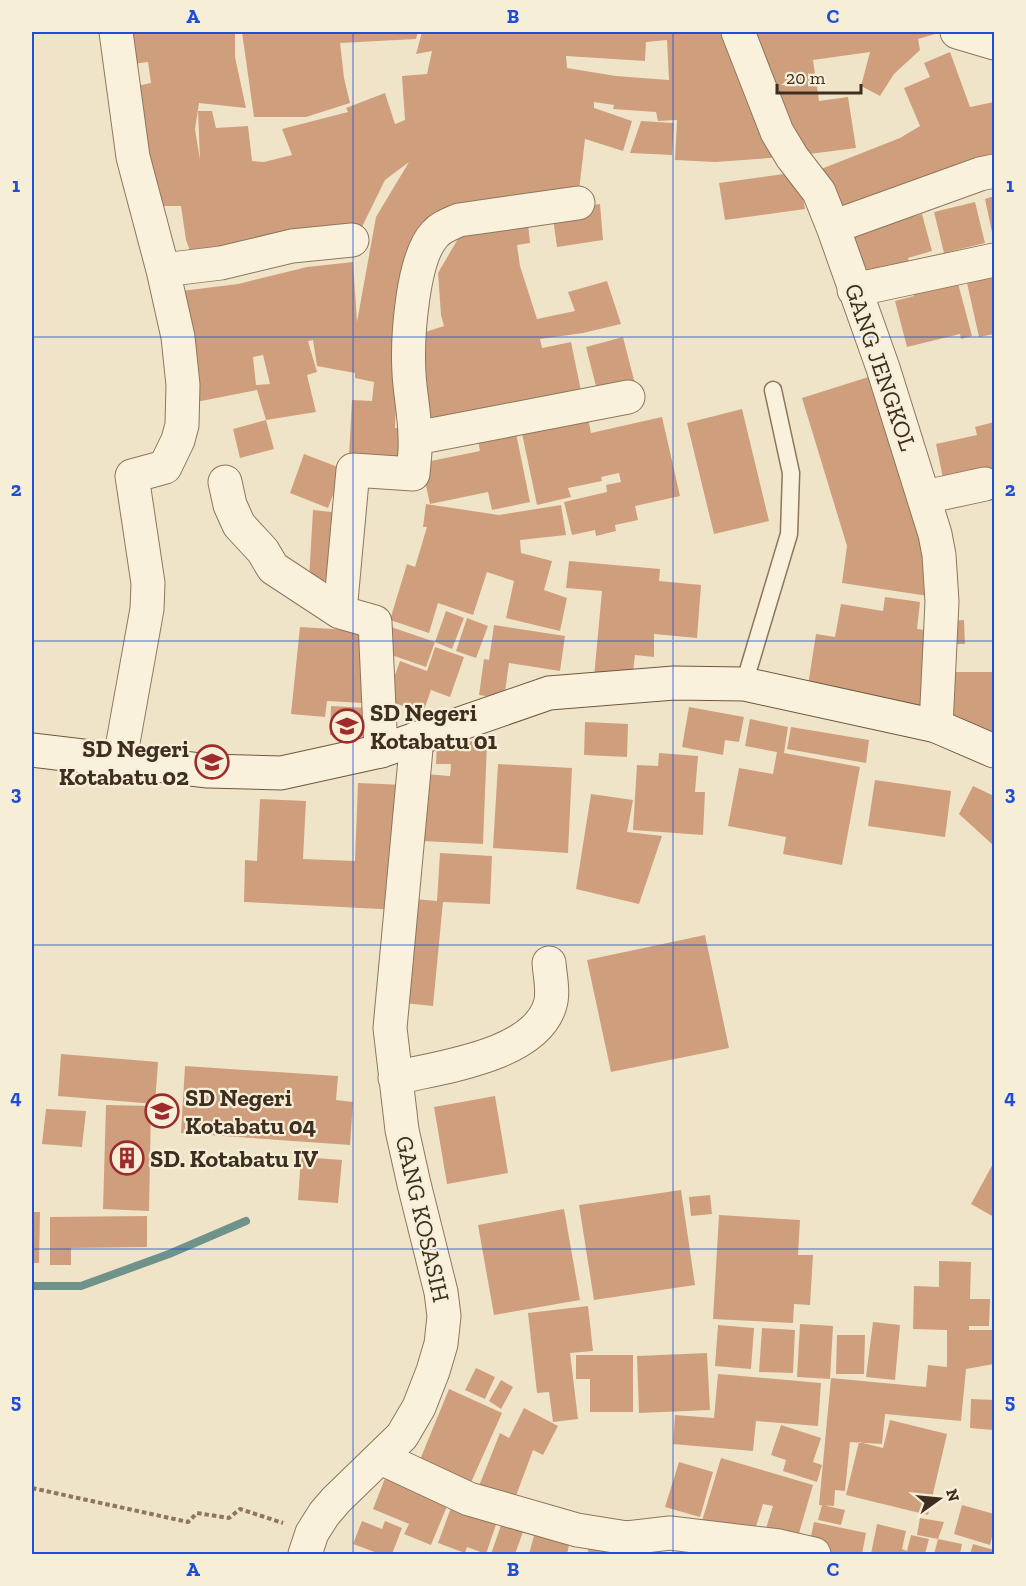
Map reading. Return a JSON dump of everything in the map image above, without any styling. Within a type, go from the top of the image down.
[{"type":"street","points":[[116,32],[134,156],[178,337],[183,385],[182,425],[178,440],[165,467],[132,476],[148,583],[147,609],[120,759]]},
{"type":"street","name":"GANG JENGKOL","points":[[738,32],[777,132],[792,157],[819,192],[883,368],[925,497],[939,555],[942,602],[936,726]]},
{"type":"street","points":[[957,32],[994,43]]},
{"type":"street","points":[[833,227],[994,171]]},
{"type":"street","points":[[340,612],[353,470],[413,474],[416,438],[409,371],[410,337],[415,281],[427,245],[435,233],[459,220],[578,203]]},
{"type":"street","points":[[163,270],[221,263],[292,246],[352,240]]},
{"type":"street","points":[[854,290],[994,260]]},
{"type":"street","points":[[416,438],[628,397]]},
{"type":"street","points":[[225,482],[230,505],[239,525],[264,550],[273,568],[340,612],[375,622],[381,751]]},
{"type":"street","points":[[925,497],[985,484]]},
{"type":"street","points":[[32,750],[208,771],[281,773],[381,751],[549,693],[674,683],[744,684],[936,726],[994,751]]},
{"type":"street","name":"GANG KOSASIH","points":[[308,1544],[336,1500],[402,1436],[419,1407],[441,1344],[444,1316],[441,1292],[402,1130],[390,1028],[417,738]]},
{"type":"street","points":[[395,1078],[492,1055],[520,1041],[541,1025],[551,1003],[549,963]]},
{"type":"street","points":[[381,1458],[469,1498],[577,1530],[627,1538],[670,1533],[779,1546],[814,1554]]},
{"type":"lane","points":[[744,684],[789,534],[791,473],[773,390]]},
{"type":"path","points":[[32,1488],[188,1522],[197,1513],[229,1518],[240,1509],[308,1544]]},
{"type":"building","points":[[121,32],[235,32],[235,57],[246,108],[199,103],[195,129],[200,160],[198,111],[212,111],[216,128],[248,126],[252,161],[264,162],[292,155],[282,129],[348,112],[346,108],[385,93],[395,124],[405,120],[402,76],[427,74],[432,51],[416,54],[422,32],[734,32],[784,157],[715,162],[675,160],[677,120],[658,121],[656,112],[613,109],[614,105],[594,102],[594,108],[632,121],[623,151],[585,139],[578,199],[433,221],[396,403],[395,428],[412,429],[410,462],[349,456],[352,400],[372,401],[374,382],[355,378],[355,373],[317,366],[313,340],[308,341],[317,372],[307,375],[316,412],[266,420],[257,390],[196,402],[173,292],[238,284],[307,267],[353,262],[357,322],[376,217],[409,162],[385,180],[358,235],[194,262],[186,240],[181,206],[151,206],[132,87],[151,83],[148,62],[125,65]],"holes":[[[667,40],[669,80],[616,76],[567,68],[566,56],[645,61],[646,42]],[[263,355],[270,384],[256,385],[253,357]]]},
{"type":"building","points":[[242,32],[418,32],[416,39],[340,43],[344,78],[350,103],[306,117],[254,117]]},
{"type":"building","points":[[740,32],[942,32],[918,39],[920,50],[894,74],[880,96],[861,86],[870,52],[813,60],[819,101],[848,97],[856,148],[794,156]]},
{"type":"building","points":[[950,52],[970,107],[994,102],[994,168],[834,212],[816,171],[900,138],[920,126],[904,88],[930,77],[924,63]]},
{"type":"building","points":[[641,121],[674,123],[672,155],[630,153]]},
{"type":"building","points":[[799,172],[805,209],[725,220],[719,183]]},
{"type":"building","points":[[994,196],[994,237],[993,237],[985,199]]},
{"type":"building","points":[[975,202],[985,243],[944,253],[934,212]]},
{"type":"building","points":[[600,204],[603,240],[557,247],[552,211]]},
{"type":"building","points":[[922,214],[932,251],[908,258],[910,265],[855,281],[842,237]]},
{"type":"building","points":[[528,223],[530,243],[517,245],[520,266],[537,319],[575,311],[568,292],[607,281],[621,324],[583,333],[540,339],[542,348],[571,342],[581,391],[421,428],[419,353],[426,352],[419,334],[444,326],[438,273],[459,237]]},
{"type":"building","points":[[994,268],[994,334],[979,337],[965,274]]},
{"type":"building","points":[[955,272],[972,336],[961,339],[960,334],[907,347],[895,301],[914,296],[911,284]]},
{"type":"building","points":[[623,337],[636,388],[599,398],[586,347]]},
{"type":"building","points":[[878,374],[935,597],[842,583],[847,546],[802,398]]},
{"type":"building","points":[[586,409],[591,433],[662,417],[680,496],[635,506],[638,520],[615,525],[616,531],[596,536],[595,530],[572,535],[564,502],[607,492],[606,485],[621,482],[619,473],[601,477],[602,481],[568,488],[571,497],[537,505],[520,424]]},
{"type":"building","points":[[742,409],[769,521],[714,534],[687,423]]},
{"type":"building","points":[[266,420],[274,449],[240,458],[233,429]]},
{"type":"building","points":[[994,422],[994,471],[944,483],[936,444],[977,435],[975,427]]},
{"type":"building","points":[[515,428],[530,502],[492,510],[488,492],[430,504],[421,463],[480,451],[477,435]]},
{"type":"building","points":[[304,454],[343,469],[328,508],[290,493]]},
{"type":"building","points":[[426,504],[499,515],[561,505],[566,535],[520,540],[521,553],[552,561],[544,590],[567,598],[560,631],[506,618],[514,581],[487,572],[473,615],[438,603],[429,633],[390,620],[407,564],[415,567],[427,527],[423,527]]},
{"type":"building","points":[[313,510],[341,513],[338,581],[309,580]]},
{"type":"building","points":[[569,561],[660,569],[659,581],[701,585],[697,638],[654,634],[654,657],[635,655],[632,681],[594,677],[602,591],[566,588]]},
{"type":"building","points":[[885,597],[920,602],[917,629],[940,632],[928,710],[807,692],[816,634],[835,637],[841,604],[883,611]]},
{"type":"building","points":[[446,611],[464,618],[452,649],[435,642]]},
{"type":"building","points":[[467,618],[488,626],[476,658],[456,651]]},
{"type":"building","points":[[964,620],[965,644],[944,644],[944,621]]},
{"type":"building","points":[[494,625],[565,636],[560,671],[509,663],[504,699],[479,695],[484,659],[489,660]]},
{"type":"building","points":[[300,627],[366,631],[362,703],[327,701],[325,717],[291,714]]},
{"type":"building","points":[[391,627],[435,642],[426,667],[383,652]]},
{"type":"building","points":[[435,647],[464,657],[450,697],[431,690],[423,713],[386,700],[400,661],[427,671]]},
{"type":"building","points":[[952,672],[994,672],[994,746],[940,720]]},
{"type":"building","points":[[331,706],[368,708],[367,737],[330,735]]},
{"type":"building","points":[[689,707],[744,717],[739,742],[725,740],[723,755],[682,747]]},
{"type":"building","points":[[750,719],[788,727],[784,753],[860,767],[842,865],[783,854],[786,837],[728,826],[739,768],[773,774],[777,752],[745,746]]},
{"type":"building","points":[[585,722],[628,724],[627,757],[584,755]]},
{"type":"building","points":[[791,727],[869,740],[866,763],[787,749]]},
{"type":"building","points":[[437,740],[487,742],[483,844],[422,841],[425,774],[450,776],[451,764],[436,764]]},
{"type":"building","points":[[659,753],[698,756],[695,792],[705,792],[703,835],[633,830],[637,765],[658,766]]},
{"type":"building","points":[[498,764],[572,768],[568,853],[493,848]]},
{"type":"building","points":[[875,780],[951,791],[945,837],[868,826]]},
{"type":"building","points":[[358,783],[406,785],[400,910],[244,902],[245,860],[257,861],[260,799],[306,801],[303,859],[355,861]]},
{"type":"building","points":[[973,786],[994,796],[994,846],[959,814]]},
{"type":"building","points":[[591,794],[633,800],[627,832],[662,836],[639,904],[576,889]]},
{"type":"building","points":[[440,853],[492,856],[490,904],[443,902],[433,1006],[404,1003],[414,899],[437,901]]},
{"type":"building","points":[[705,935],[729,1048],[611,1072],[587,960]]},
{"type":"building","points":[[61,1054],[158,1062],[155,1104],[58,1096]]},
{"type":"building","points":[[185,1066],[338,1076],[336,1100],[353,1102],[350,1145],[181,1133]]},
{"type":"building","points":[[495,1096],[508,1173],[447,1184],[434,1107]]},
{"type":"building","name":"SD. Kotabatu IV","points":[[106,1105],[151,1106],[149,1211],[103,1209]]},
{"type":"building","points":[[46,1109],[86,1111],[82,1147],[42,1144]]},
{"type":"building","points":[[301,1157],[342,1160],[338,1203],[298,1200]]},
{"type":"building","points":[[994,1162],[994,1217],[971,1204]]},
{"type":"building","points":[[681,1190],[695,1285],[594,1300],[579,1205]]},
{"type":"building","points":[[710,1195],[712,1214],[691,1216],[689,1197]]},
{"type":"building","points":[[564,1209],[580,1300],[494,1315],[478,1225]]},
{"type":"building","points":[[32,1212],[40,1212],[39,1263],[32,1263]]},
{"type":"building","points":[[719,1215],[800,1220],[798,1255],[813,1255],[810,1305],[794,1304],[793,1323],[713,1319]]},
{"type":"building","points":[[147,1216],[147,1247],[71,1248],[71,1265],[50,1265],[50,1217]]},
{"type":"building","points":[[939,1261],[971,1262],[970,1299],[990,1299],[989,1326],[969,1326],[969,1330],[994,1330],[994,1364],[966,1369],[961,1421],[885,1414],[882,1444],[850,1442],[845,1491],[835,1490],[834,1506],[819,1505],[831,1378],[926,1387],[928,1365],[947,1367],[947,1330],[913,1329],[914,1286],[939,1287]]},
{"type":"building","points":[[588,1306],[593,1351],[570,1353],[578,1419],[553,1422],[549,1392],[537,1393],[528,1313]]},
{"type":"building","points":[[873,1322],[900,1325],[895,1380],[866,1377]]},
{"type":"building","points":[[800,1324],[833,1326],[830,1379],[797,1377]]},
{"type":"building","points":[[718,1325],[754,1328],[751,1369],[715,1366]]},
{"type":"building","points":[[762,1328],[795,1330],[793,1373],[759,1372]]},
{"type":"building","points":[[837,1335],[865,1335],[864,1374],[836,1374]]},
{"type":"building","points":[[707,1353],[710,1410],[639,1413],[637,1356]]},
{"type":"building","points":[[576,1355],[633,1355],[633,1412],[590,1412],[590,1379],[576,1379]]},
{"type":"building","points":[[476,1368],[495,1377],[485,1399],[465,1390]]},
{"type":"building","points":[[718,1374],[821,1383],[818,1426],[756,1421],[753,1451],[673,1444],[675,1415],[714,1418]]},
{"type":"building","points":[[501,1380],[513,1387],[501,1409],[489,1401]]},
{"type":"building","points":[[449,1389],[502,1413],[469,1487],[417,1467]]},
{"type":"building","points":[[971,1399],[994,1400],[994,1430],[970,1428]]},
{"type":"building","points":[[524,1408],[558,1426],[543,1455],[533,1450],[513,1504],[477,1491],[500,1433],[509,1438]]},
{"type":"building","points":[[890,1420],[947,1434],[928,1515],[846,1495],[859,1442],[883,1448]]},
{"type":"building","points":[[781,1425],[821,1438],[813,1462],[822,1465],[817,1482],[783,1471],[786,1460],[771,1455]]},
{"type":"building","points":[[721,1458],[813,1485],[795,1547],[763,1538],[773,1506],[763,1504],[753,1536],[702,1521]]},
{"type":"building","points":[[679,1462],[713,1472],[700,1517],[665,1507]]},
{"type":"building","points":[[389,1468],[452,1494],[431,1545],[404,1534],[409,1524],[373,1509]]},
{"type":"building","points":[[455,1497],[500,1513],[486,1554],[467,1547],[465,1553],[438,1543]]},
{"type":"building","points":[[822,1505],[845,1510],[841,1525],[818,1520]]},
{"type":"building","points":[[962,1505],[994,1514],[994,1529],[990,1545],[954,1534]]},
{"type":"building","points":[[505,1514],[527,1521],[515,1554],[491,1554]]},
{"type":"building","points":[[920,1518],[944,1522],[938,1539],[917,1535]]},
{"type":"building","points":[[362,1521],[382,1529],[385,1521],[402,1528],[392,1554],[380,1554],[353,1544]]},
{"type":"building","points":[[538,1521],[570,1541],[567,1554],[529,1554]]},
{"type":"building","points":[[814,1522],[866,1533],[862,1554],[830,1554],[808,1550]]},
{"type":"building","points":[[877,1524],[906,1531],[902,1549],[907,1551],[911,1535],[929,1539],[925,1554],[871,1554]]},
{"type":"building","points":[[589,1539],[628,1542],[628,1554],[588,1554]]},
{"type":"building","points":[[938,1539],[962,1544],[960,1554],[934,1554]]},
{"type":"building","points":[[973,1544],[994,1550],[994,1554],[970,1554]]},
{"type":"waterway","points":[[32,1286],[81,1286],[169,1254],[246,1221]]},
{"type":"place","name":"SD Negeri Kotabatu 01","points":[[347,726]]},
{"type":"place","name":"SD Negeri Kotabatu 02","points":[[212,762]]},
{"type":"place","name":"SD Negeri Kotabatu 04","points":[[162,1111]]},
{"type":"place","name":"SD. Kotabatu IV","points":[[127,1158]]}]
